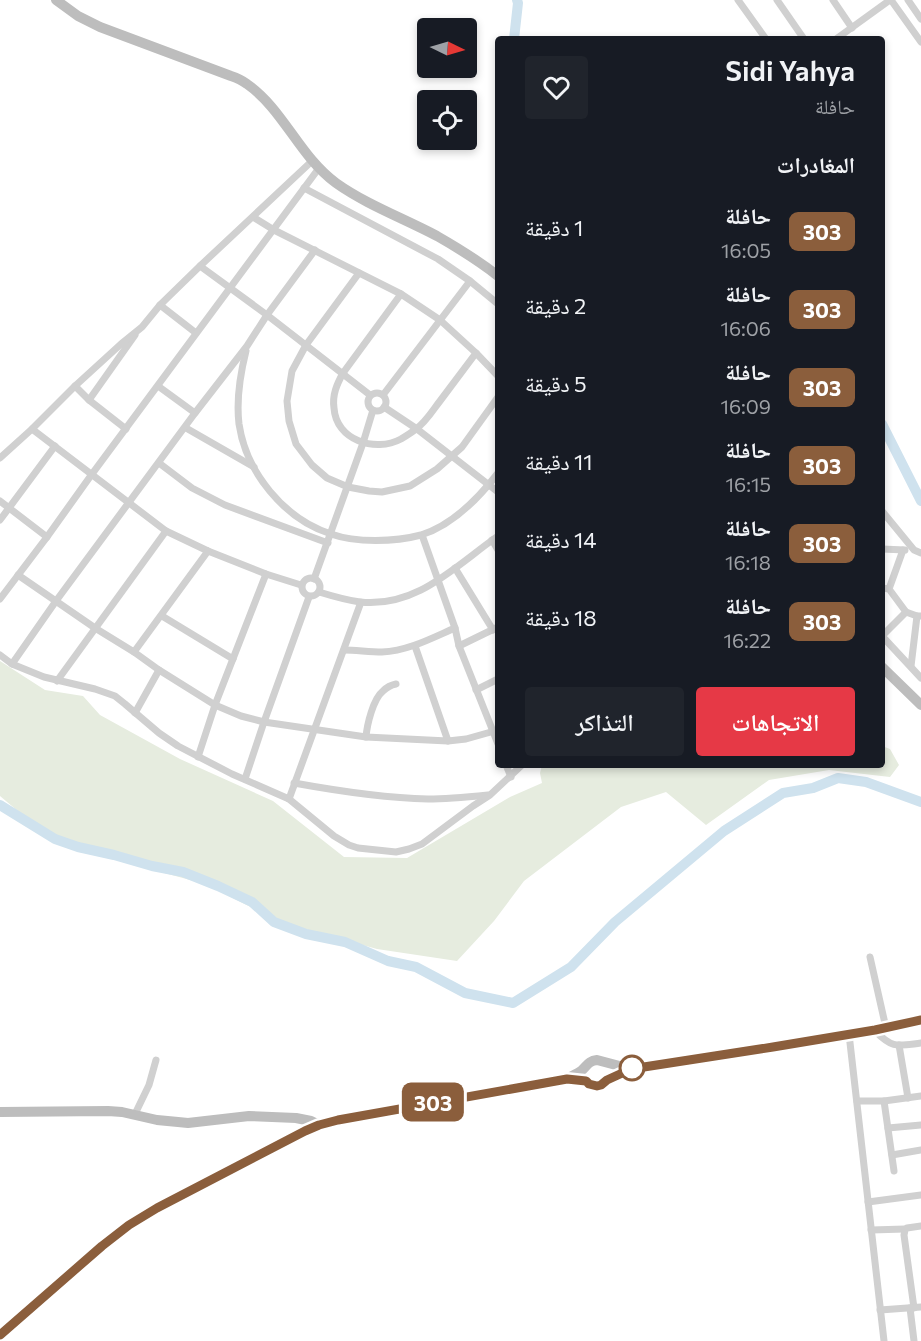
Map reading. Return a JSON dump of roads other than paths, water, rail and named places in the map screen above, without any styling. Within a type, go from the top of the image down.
[{"type":"street","points":[[56,0],[78,16],[100,27],[246,83],[261,95],[316,165],[334,182],[473,257],[495,274]]},
{"type":"street","points":[[738,0],[763,36]]},
{"type":"street","points":[[777,0],[802,36]]},
{"type":"street","points":[[833,0],[852,28]]},
{"type":"street","points":[[840,36],[891,0],[921,42]]},
{"type":"street","points":[[908,0],[921,19]]},
{"type":"street","points":[[0,599],[304,188],[316,165]]},
{"type":"street","points":[[89,400],[160,305],[253,217],[316,165]]},
{"type":"street","points":[[304,188],[438,259],[495,302]]},
{"type":"street","points":[[253,217],[273,230],[401,294],[440,320],[495,373]]},
{"type":"street","points":[[12,664],[195,413],[248,346],[267,315],[315,250]]},
{"type":"street","points":[[200,266],[370,395]]},
{"type":"street","points":[[358,273],[306,345],[292,371],[287,400],[289,421],[296,444],[312,465],[327,478],[348,487],[382,492],[410,486],[452,457],[462,447],[495,401]]},
{"type":"street","points":[[383,394],[470,281]]},
{"type":"street","points":[[401,294],[336,385],[333,407],[336,418],[342,429],[353,438],[363,443],[382,445],[393,443],[417,429],[476,353]]},
{"type":"street","points":[[160,305],[196,333]]},
{"type":"street","points":[[0,458],[75,386],[142,327]]},
{"type":"street","points":[[248,346],[240,374],[238,396],[239,424],[244,444],[254,467],[271,493],[290,511],[310,525],[331,534],[352,539],[386,540],[422,535],[459,514],[495,477]]},
{"type":"street","points":[[75,386],[126,429]]},
{"type":"street","points":[[158,386],[195,413]]},
{"type":"street","points":[[377,392],[383,394],[386,400],[384,407],[379,411],[373,410],[368,403],[370,395],[377,392]]},
{"type":"street","points":[[384,407],[417,429],[495,490]]},
{"type":"street","points":[[315,579],[373,410]]},
{"type":"street","points":[[186,428],[254,467]]},
{"type":"street","points":[[32,429],[166,531],[208,551],[266,574],[302,585]]},
{"type":"street","points":[[0,520],[55,446]]},
{"type":"street","points":[[159,463],[192,488],[225,505],[328,543]]},
{"type":"street","points":[[0,501],[47,537]]},
{"type":"street","points":[[885,515],[917,552]]},
{"type":"street","points":[[57,681],[166,531]]},
{"type":"street","points":[[422,535],[439,580],[459,646],[476,690],[495,729]]},
{"type":"street","points":[[319,592],[361,602],[394,600],[414,594],[439,580],[495,538]]},
{"type":"street","points":[[885,549],[917,552]]},
{"type":"street","points":[[903,550],[885,588],[906,612],[919,616],[911,666]]},
{"type":"street","points":[[134,652],[208,551]]},
{"type":"street","points":[[455,568],[495,628],[459,646]]},
{"type":"street","points":[[198,757],[232,659],[266,574]]},
{"type":"street","points":[[18,575],[159,670],[215,705],[241,716],[264,722],[366,737],[448,741],[495,731]]},
{"type":"street","points":[[315,579],[320,585],[319,592],[315,596],[306,596],[302,591],[302,585],[305,580],[315,579]]},
{"type":"street","points":[[245,779],[309,597]]},
{"type":"street","points":[[289,799],[361,602]]},
{"type":"street","points":[[885,633],[906,612]]},
{"type":"street","points":[[162,616],[232,659]]},
{"type":"street","points":[[344,650],[382,652],[414,646],[455,628]]},
{"type":"street","points":[[885,639],[920,675]]},
{"type":"street","points":[[414,646],[448,741]]},
{"type":"street","points":[[0,655],[12,664],[44,678],[104,692],[125,704],[159,733],[198,757],[289,799],[334,836],[349,845],[367,850],[396,852],[422,844],[490,795],[519,768]]},
{"type":"street","points":[[885,669],[921,705]]},
{"type":"street","points":[[135,712],[159,670]]},
{"type":"street","points":[[476,690],[495,680]]},
{"type":"street","points":[[366,737],[372,710],[381,692],[396,684]]},
{"type":"street","points":[[507,768],[511,777]]},
{"type":"street","points":[[294,783],[358,794],[429,799],[490,795]]},
{"type":"street","points":[[870,957],[881,1029],[888,1043],[899,1045],[921,1042]]},
{"type":"street","points":[[0,1335],[129,1225],[284,1141],[319,1125],[406,1107],[567,1079],[586,1081],[597,1086],[631,1069],[881,1029],[921,1020]]},
{"type":"street","points":[[849,1034],[884,1341]]},
{"type":"street","points":[[899,1045],[908,1098]]},
{"type":"street","points":[[135,1114],[149,1085],[156,1060]]},
{"type":"street","points":[[567,1079],[593,1060],[631,1069]]},
{"type":"street","points":[[602,1061],[609,1072],[607,1080]]},
{"type":"street","points":[[583,1069],[586,1081]]},
{"type":"street","points":[[857,1101],[884,1101],[921,1096]]},
{"type":"street","points":[[884,1101],[894,1171]]},
{"type":"street","points":[[0,1112],[108,1111],[188,1123],[249,1116],[296,1118],[319,1125]]},
{"type":"street","points":[[888,1128],[921,1125]]},
{"type":"street","points":[[891,1155],[921,1150]]},
{"type":"street","points":[[868,1202],[921,1195]]},
{"type":"street","points":[[871,1230],[921,1226]]},
{"type":"street","points":[[905,1229],[915,1307],[914,1341]]},
{"type":"street","points":[[880,1310],[915,1307]]},
{"type":"waterway","points":[[514,36],[517,0]]},
{"type":"waterway","points":[[885,430],[921,501]]},
{"type":"waterway","points":[[0,805],[55,839],[78,847],[183,872],[252,902],[274,922],[306,934],[345,942],[388,961],[416,967],[465,993],[513,1003],[571,967],[615,922],[724,831],[783,793],[813,788],[838,778],[866,782],[921,802]]}]
